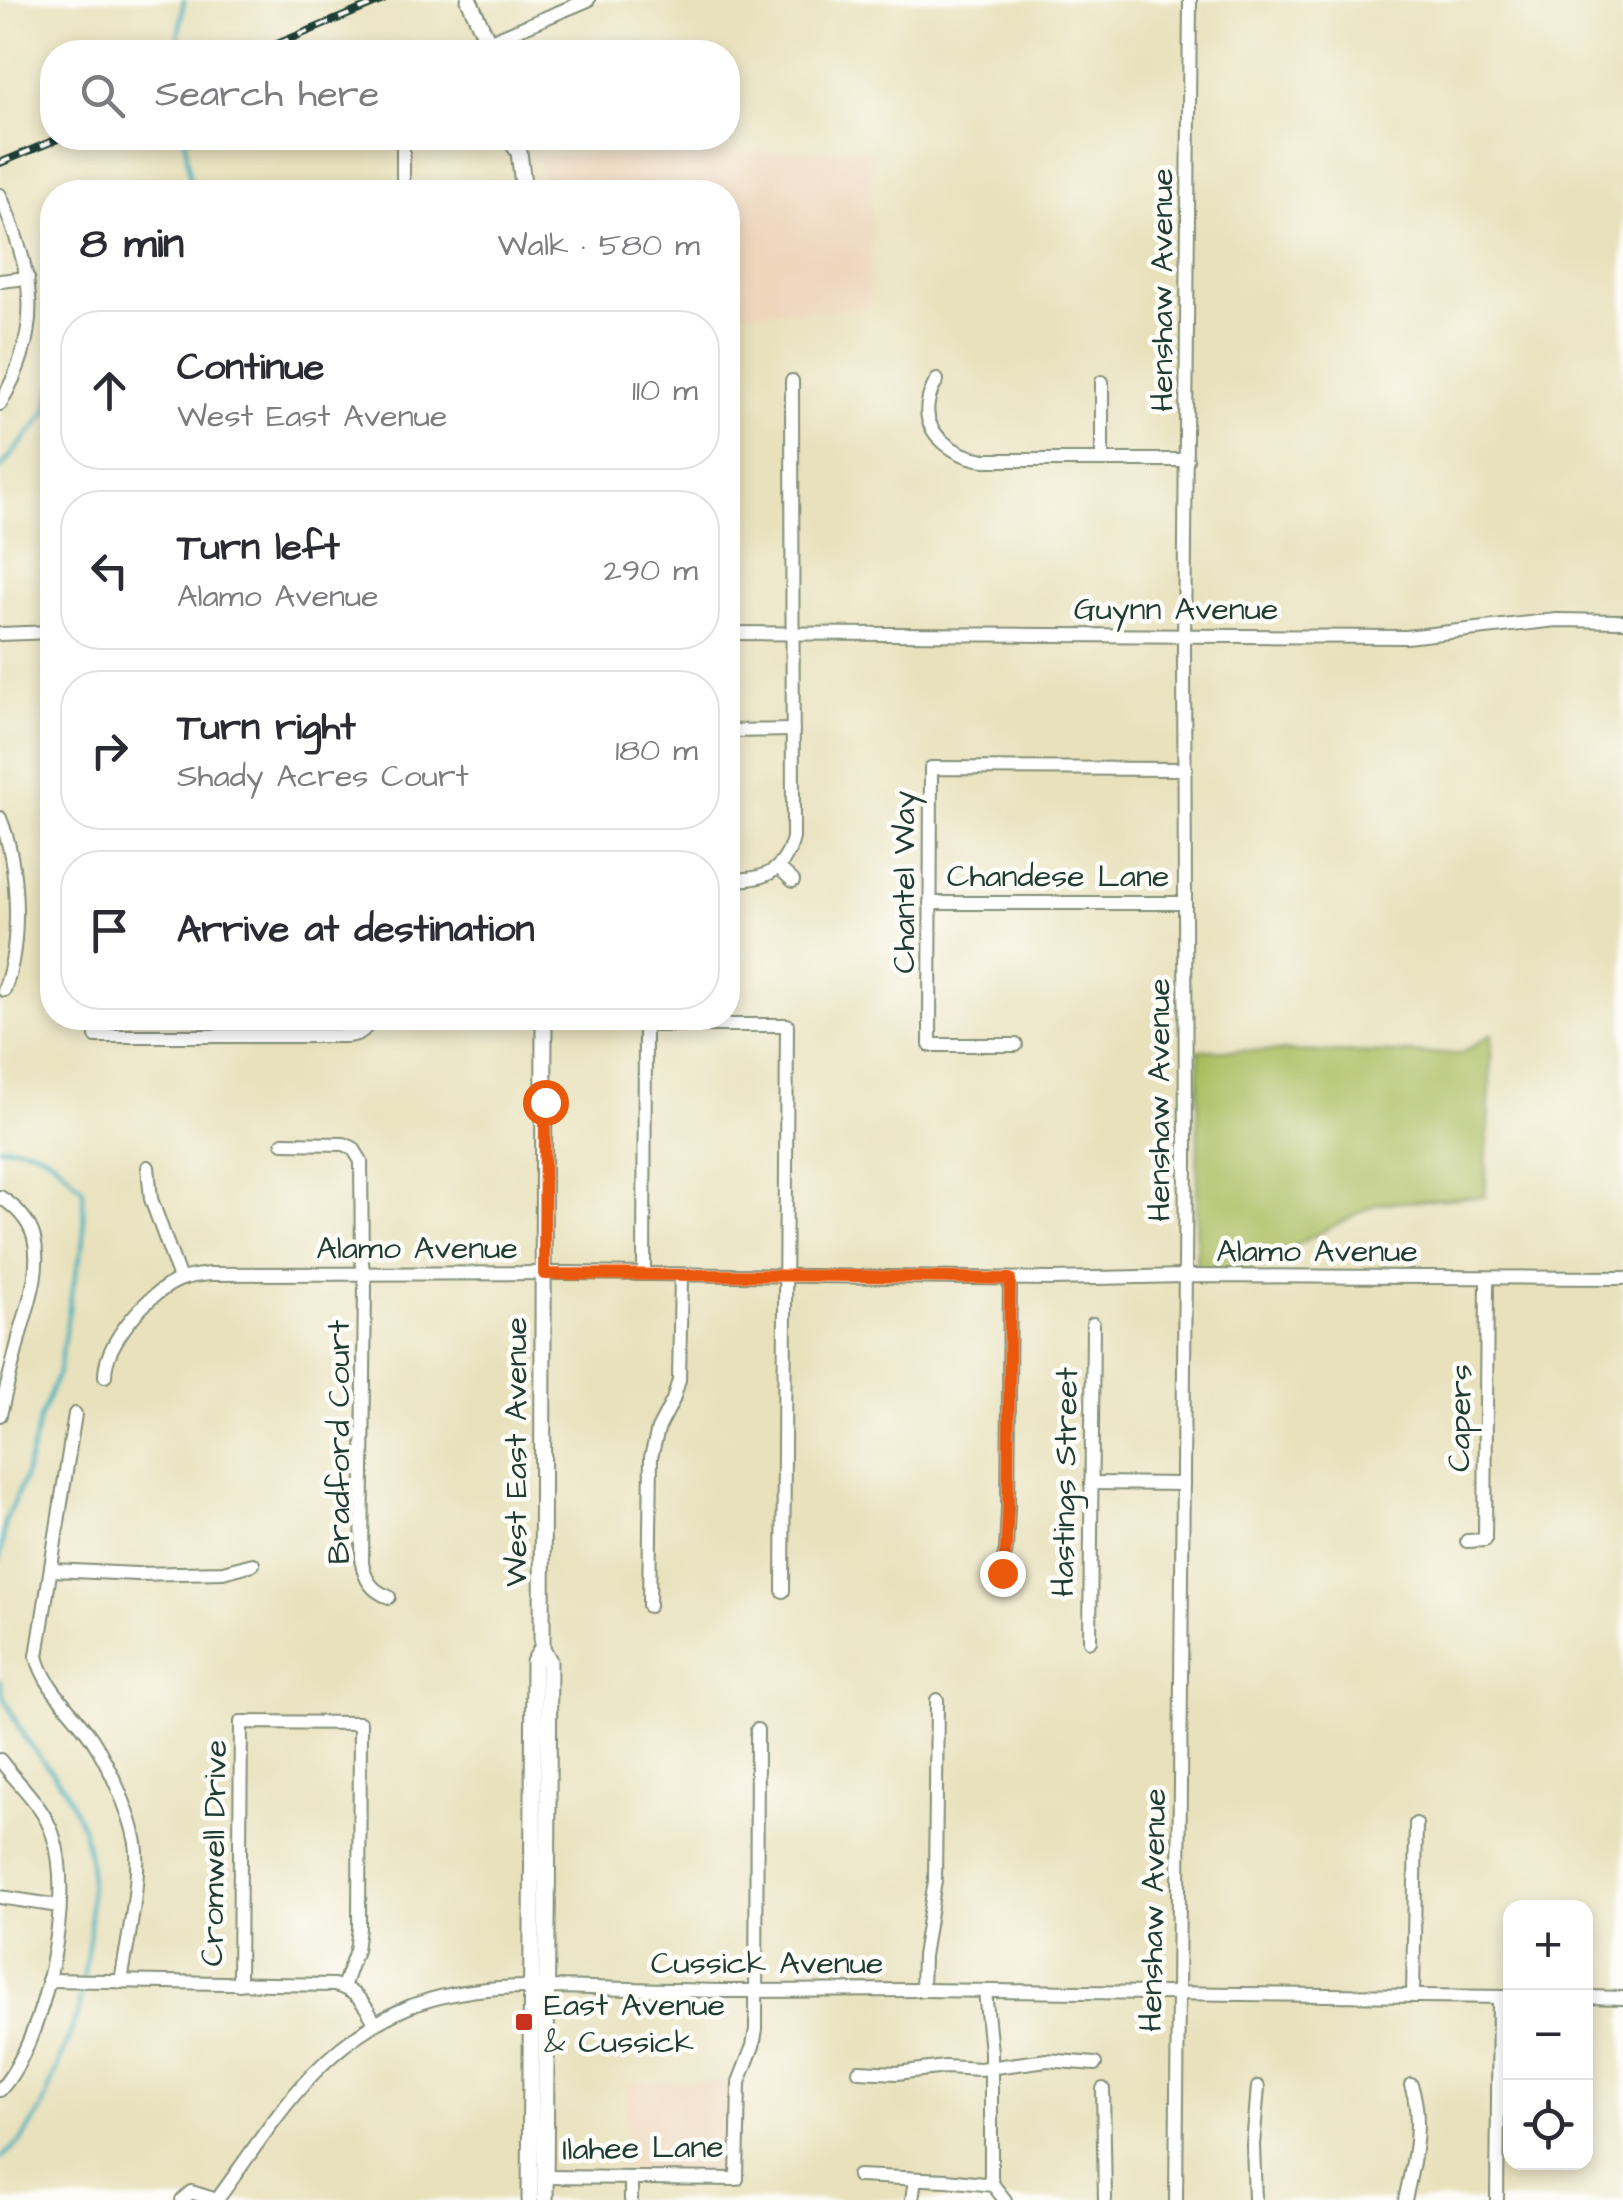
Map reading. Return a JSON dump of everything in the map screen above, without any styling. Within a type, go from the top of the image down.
[{"type":"main road","points":[[469,0],[487,40]]},
{"type":"main road","points":[[522,150],[523,180]]},
{"type":"main road","name":"West East Avenue","points":[[544,1030],[542,1648],[534,1662],[545,2200]]},
{"type":"main road","name":"West East Avenue","points":[[530,2200],[539,1987]]},
{"type":"street","points":[[509,40],[588,0]]},
{"type":"street","name":"Henshaw Avenue","points":[[1176,2200],[1185,1276],[1190,0]]},
{"type":"street","points":[[403,150],[404,180]]},
{"type":"street","points":[[0,196],[28,278],[24,352],[0,404]]},
{"type":"street","points":[[0,282],[28,278]]},
{"type":"street","points":[[740,880],[773,872],[787,856],[792,838],[792,380]]},
{"type":"street","points":[[937,380],[928,400],[928,415],[942,441],[958,453],[985,460],[1187,460]]},
{"type":"street","points":[[1102,382],[1102,460]]},
{"type":"street","name":"Guynn Avenue","points":[[740,634],[1406,637],[1556,620],[1623,622]]},
{"type":"street","points":[[0,634],[40,632]]},
{"type":"street","points":[[740,731],[793,730]]},
{"type":"street","name":"Chantel Way","points":[[1016,1045],[930,1045],[931,768],[1186,769]]},
{"type":"street","points":[[0,818],[11,850],[14,879],[14,954],[4,990]]},
{"type":"street","points":[[778,867],[794,881]]},
{"type":"street","name":"Chandese Lane","points":[[930,902],[1186,903]]},
{"type":"street","points":[[740,1025],[787,1025],[783,1591]]},
{"type":"street","points":[[96,1030],[96,1036],[233,1030],[354,1036],[360,1030]]},
{"type":"street","points":[[644,1274],[645,1030]]},
{"type":"street","name":"Bradford Court","points":[[282,1142],[338,1143],[352,1148],[362,1166],[362,1563],[373,1588],[389,1596]]},
{"type":"street","points":[[105,1376],[108,1355],[132,1320],[151,1298],[180,1279],[151,1198],[148,1167]]},
{"type":"street","points":[[0,1197],[28,1224],[36,1258],[31,1295],[0,1414]]},
{"type":"street","name":"Alamo Avenue","points":[[180,1279],[210,1274],[1623,1278]]},
{"type":"street","points":[[649,1606],[651,1457],[679,1380],[682,1275]]},
{"type":"street","name":"Capers","points":[[1467,1541],[1485,1540],[1488,1278]]},
{"type":"street","points":[[1002,1573],[1008,1509],[1010,1279]]},
{"type":"street","name":"Hastings Street","points":[[1090,1641],[1093,1324]]},
{"type":"street","points":[[75,1414],[38,1642],[39,1662],[52,1687],[99,1750],[125,1808],[137,1847],[136,1884],[121,1982]]},
{"type":"street","points":[[1092,1484],[1183,1484]]},
{"type":"street","points":[[52,1570],[224,1572],[254,1564]]},
{"type":"street","points":[[922,1990],[923,1956],[935,1881],[936,1700]]},
{"type":"street","name":"Cromwell Drive","points":[[239,1984],[242,1722],[360,1723],[358,1940],[342,1987]]},
{"type":"street","points":[[755,1991],[757,1730]]},
{"type":"street","points":[[0,1760],[38,1806],[53,1835],[60,1866],[54,1981],[26,2048],[0,2090]]},
{"type":"street","points":[[1413,1996],[1416,1824]]},
{"type":"street","points":[[0,1897],[59,1906]]},
{"type":"street","points":[[54,1981],[334,1985],[360,1998],[375,2023]]},
{"type":"street","name":"Cussick Avenue","points":[[217,2200],[304,2081],[332,2054],[375,2023],[448,1994],[539,1987],[1503,1997]]},
{"type":"street","name":"Ilahee Lane","points":[[546,2177],[737,2179],[738,2094],[755,2037],[755,1991]]},
{"type":"street","points":[[984,1992],[992,2067],[991,2178],[1005,2200]]},
{"type":"street","points":[[1593,1997],[1623,1998]]},
{"type":"street","points":[[1497,2200],[1503,2048]]},
{"type":"street","points":[[859,2071],[896,2073],[946,2067],[980,2070],[1046,2060],[1095,2064]]},
{"type":"street","points":[[1405,2200],[1416,2139],[1416,2099],[1412,2086]]},
{"type":"street","points":[[1255,2200],[1252,2145],[1258,2088]]},
{"type":"street","points":[[1103,2089],[1105,2200]]},
{"type":"street","points":[[858,2176],[993,2185]]},
{"type":"street","points":[[631,2200],[632,2178]]},
{"type":"street","points":[[912,2200],[916,2179]]},
{"type":"street","points":[[182,2200],[191,2192],[217,2200]]},
{"type":"shaded area","points":[[872,150],[869,309],[740,312],[740,180],[541,180],[538,156]]},
{"type":"shaded area","points":[[627,2082],[731,2082],[729,2163],[719,2173],[624,2169]]},
{"type":"green space","points":[[1492,1034],[1485,1196],[1377,1204],[1249,1269],[1196,1269],[1199,1050],[1460,1054]]},
{"type":"waterway","points":[[178,40],[184,0]]},
{"type":"waterway","points":[[186,150],[190,180]]},
{"type":"waterway","points":[[0,469],[40,420]]},
{"type":"waterway","points":[[0,1147],[26,1148],[47,1156],[83,1190],[84,1241],[59,1370],[40,1419],[24,1479],[5,1522],[0,1561]]},
{"type":"waterway","points":[[0,1680],[3,1696],[24,1737],[65,1789],[83,1829],[90,1863],[90,1933],[78,2012],[41,2110],[21,2141],[0,2159]]},
{"type":"railway","points":[[287,40],[383,0]]},
{"type":"railway","points":[[0,163],[40,146]]},
{"type":"place","name":"East Avenue & Cussick","points":[[524,2022]]},
{"type":"route","points":[[545,1102],[544,1274],[1010,1279],[1008,1509],[1002,1573]]}]
